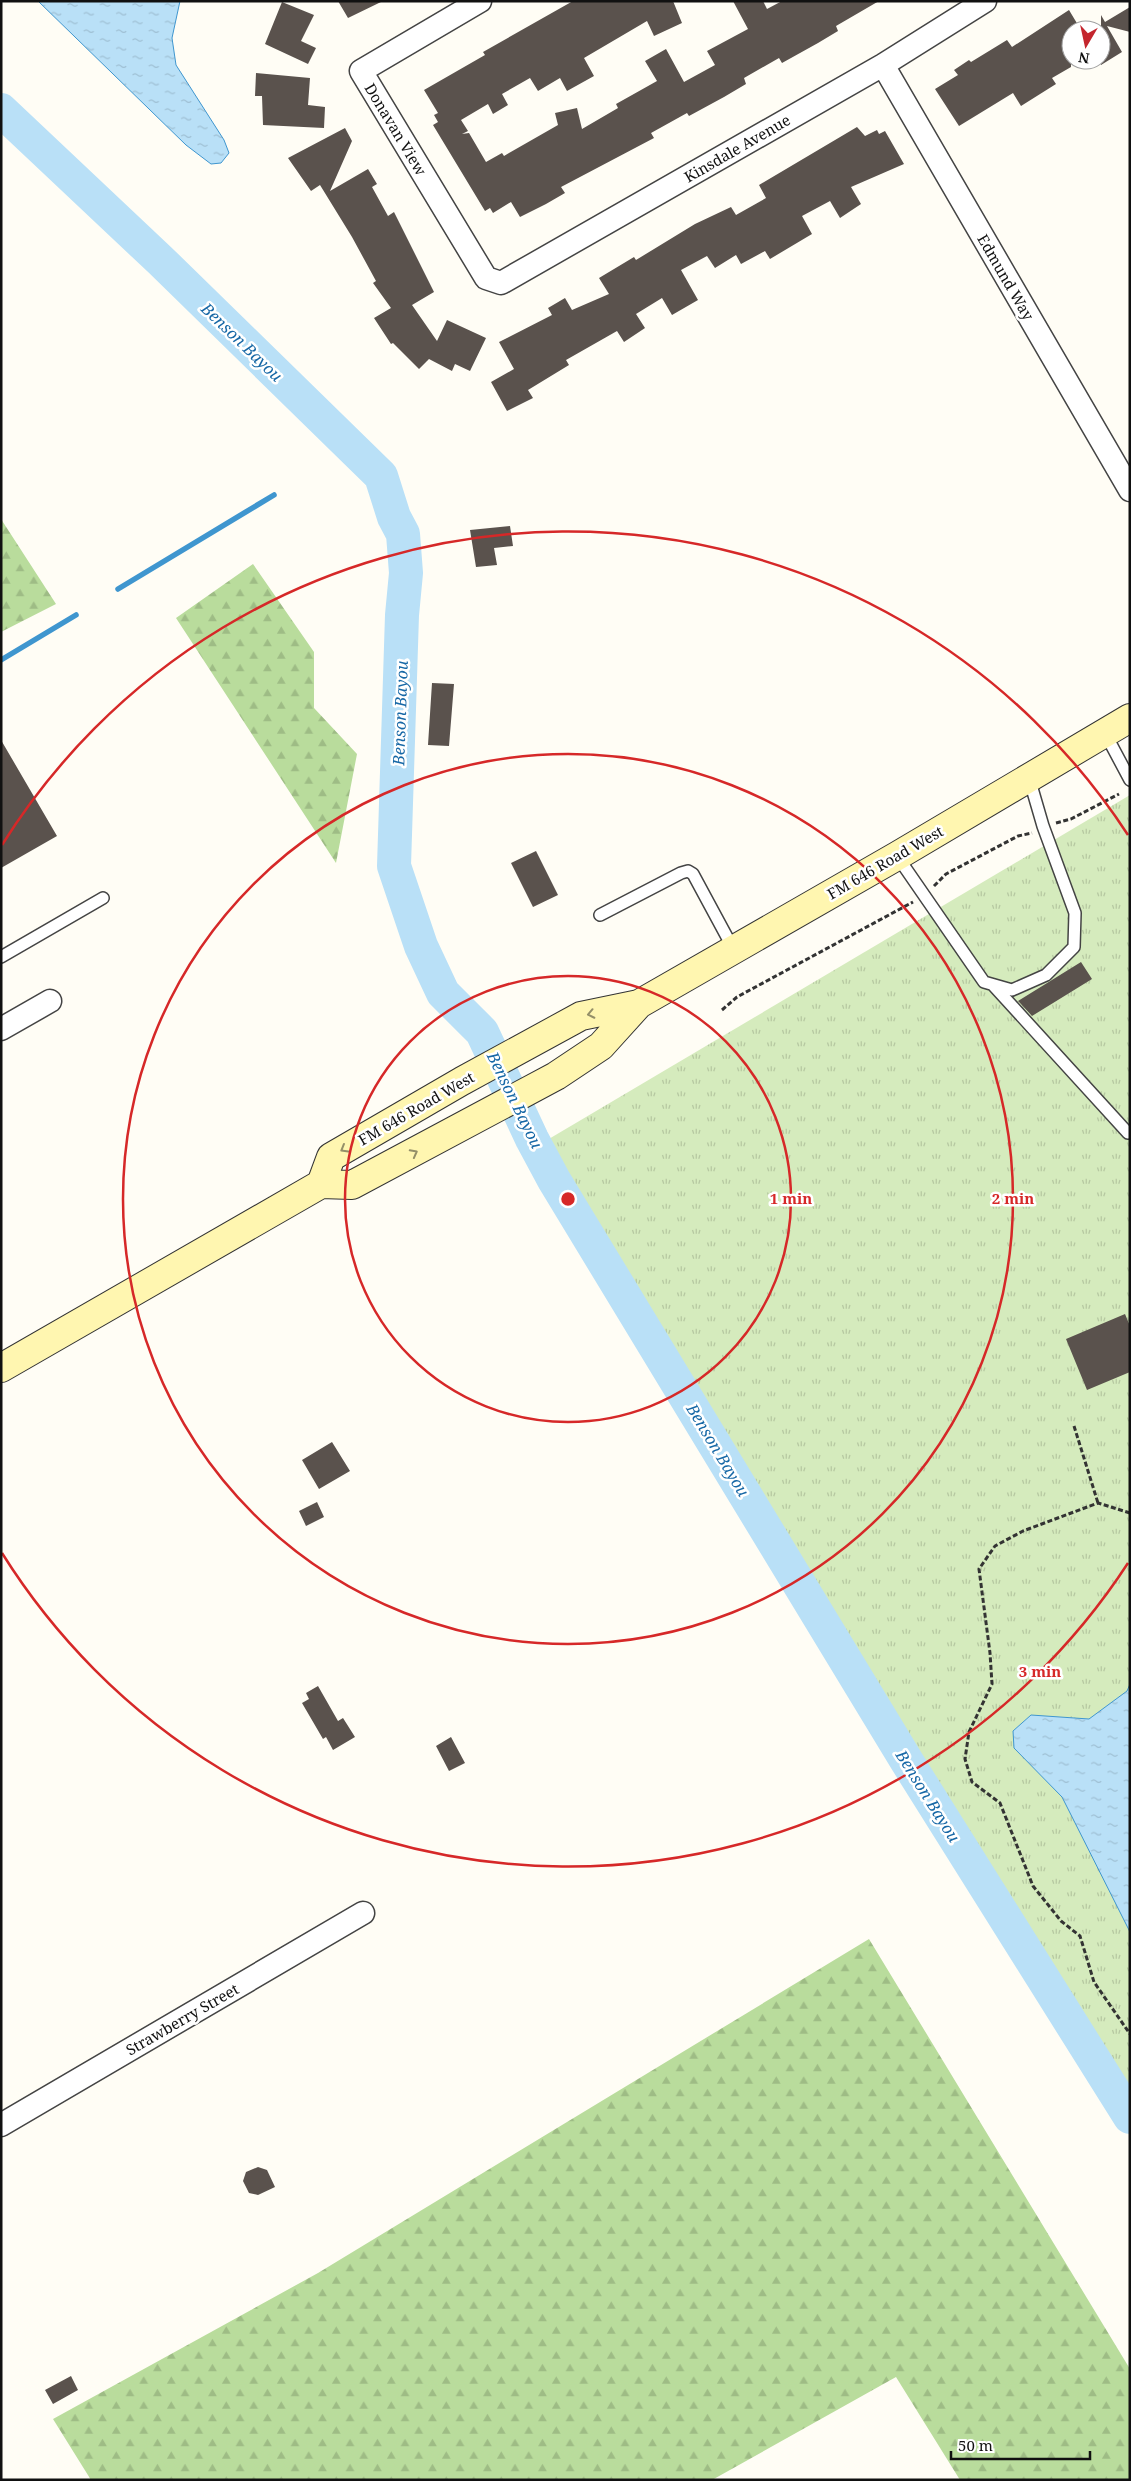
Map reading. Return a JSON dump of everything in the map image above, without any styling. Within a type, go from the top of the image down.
[{"type":"main road","name":"FM 646 Road West","points":[[639,1004],[601,1046],[556,1076],[352,1185],[321,1184],[331,1157],[462,1081],[581,1016],[639,1004],[897,856],[1130,718]]},
{"type":"main road","points":[[1,1368],[321,1184]]},
{"type":"street","name":"Donavan View","points":[[480,1],[361,71],[486,278]]},
{"type":"street","name":"Kinsdale Avenue","points":[[486,278],[501,284],[883,64],[985,1]]},
{"type":"street","name":"Edmund Way","points":[[883,64],[1130,490]]},
{"type":"street","points":[[1,1029],[50,1001]]},
{"type":"street","name":"Strawberry Street","points":[[1,2124],[363,1913]]},
{"type":"lane","points":[[1105,733],[1130,780]]},
{"type":"lane","points":[[897,856],[984,982],[1012,990],[1046,975],[1074,947],[1075,913],[1043,826],[1029,778]]},
{"type":"lane","points":[[600,914],[681,872],[688,871],[693,874],[734,950]]},
{"type":"lane","points":[[1,956],[103,898]]},
{"type":"lane","points":[[991,984],[1128,1133]]},
{"type":"path","points":[[722,1010],[737,997],[925,895],[946,874],[1018,836],[1030,834],[1043,826],[1071,819],[1119,794]]},
{"type":"path","points":[[1074,1426],[1098,1503]]},
{"type":"path","points":[[1130,1513],[1098,1503],[1023,1531],[995,1546],[979,1569],[992,1684],[969,1732],[965,1759],[972,1782],[1000,1803],[1033,1886],[1061,1921],[1080,1936],[1094,1982],[1130,2034]]},
{"type":"green space","points":[[1,519],[56,604],[1,632]]},
{"type":"green space","points":[[253,564],[314,652],[314,708],[357,754],[336,863],[176,618]]},
{"type":"green space","points":[[1130,795],[1130,2120],[537,1146]]},
{"type":"green space","points":[[869,1939],[1130,2369],[1130,2480],[960,2480],[896,2377],[712,2480],[91,2480],[53,2419],[318,2273]]},
{"type":"water","points":[[38,1],[180,1],[172,38],[176,65],[224,140],[229,153],[221,163],[211,164],[186,145]]},
{"type":"water","points":[[1130,1684],[1130,1932],[1062,1797],[1014,1748],[1013,1731],[1031,1715],[1089,1719],[1127,1691]]},
{"type":"building","points":[[338,1],[383,1],[348,18]]},
{"type":"building","points":[[573,1],[673,1],[682,23],[654,36],[647,21],[584,58],[594,76],[567,91],[560,78],[538,91],[530,78],[502,94],[508,105],[493,114],[488,104],[461,120],[468,131],[462,134],[469,133],[486,162],[502,153],[504,156],[558,125],[555,113],[577,108],[582,129],[618,108],[616,104],[657,81],[645,61],[666,49],[684,82],[715,65],[707,51],[748,29],[733,1],[763,1],[767,9],[782,1],[879,1],[836,26],[838,31],[818,43],[782,63],[779,58],[744,78],[746,84],[689,116],[687,113],[651,133],[654,138],[561,187],[565,193],[546,204],[520,217],[511,202],[493,213],[490,208],[485,211],[433,125],[438,122],[434,115],[438,113],[424,90],[485,55],[483,52]]},
{"type":"building","points":[[282,2],[314,15],[301,41],[316,48],[308,64],[265,44]]},
{"type":"building","points":[[1130,7],[1130,32],[1111,27],[1111,20],[1108,20]]},
{"type":"building","points":[[1069,10],[1075,20],[1061,20],[1061,70],[1066,70],[1052,78],[1056,84],[1021,106],[1013,93],[959,126],[935,89],[958,75],[954,70],[969,60],[971,62],[1007,40],[1012,47]]},
{"type":"building","points":[[1111,33],[1122,52],[1111,59]]},
{"type":"building","points":[[256,73],[310,78],[308,105],[325,107],[324,128],[263,125],[262,96],[255,96]]},
{"type":"building","points":[[857,127],[865,136],[877,130],[879,134],[885,131],[904,164],[851,187],[861,204],[840,218],[830,201],[802,216],[812,234],[770,259],[765,251],[741,264],[736,255],[715,268],[707,256],[681,270],[698,300],[672,315],[662,298],[636,314],[645,328],[624,342],[617,331],[566,360],[569,365],[528,390],[533,398],[507,411],[491,382],[514,369],[499,342],[552,315],[548,308],[565,298],[572,310],[609,294],[599,278],[634,257],[636,260],[695,224],[731,207],[736,215],[766,198],[759,185]]},
{"type":"building","points":[[345,128],[352,141],[330,191],[368,169],[377,184],[372,187],[388,216],[394,212],[434,292],[412,305],[437,341],[447,320],[486,338],[470,371],[455,364],[452,371],[429,359],[419,369],[393,343],[391,344],[374,318],[391,308],[373,283],[376,281],[352,237],[320,185],[311,191],[288,158]]},
{"type":"building","points":[[510,526],[513,546],[494,548],[497,565],[476,567],[470,530]]},
{"type":"building","points":[[432,683],[454,684],[449,746],[428,745]]},
{"type":"building","points":[[1,740],[57,836],[1,868]]},
{"type":"building","points":[[536,851],[558,895],[533,907],[511,863]]},
{"type":"building","points":[[1081,962],[1092,979],[1032,1016],[1018,1001]]},
{"type":"building","points":[[1125,1314],[1130,1326],[1130,1372],[1087,1390],[1066,1339]]},
{"type":"building","points":[[332,1442],[350,1471],[319,1489],[302,1460]]},
{"type":"building","points":[[317,1502],[324,1517],[306,1526],[299,1511]]},
{"type":"building","points":[[318,1686],[338,1721],[343,1718],[355,1737],[333,1750],[326,1737],[323,1739],[302,1703],[309,1699],[306,1693]]},
{"type":"building","points":[[451,1737],[465,1763],[449,1771],[436,1746]]},
{"type":"building","points":[[258,2167],[267,2170],[275,2187],[258,2195],[249,2193],[243,2181],[246,2172]]},
{"type":"building","points":[[71,2376],[78,2390],[53,2404],[45,2390]]},
{"type":"waterway","name":"Benson Bayou","points":[[1,110],[160,260],[381,476],[394,517],[403,534],[406,573],[402,615],[394,866],[421,946],[443,993],[482,1032],[532,1139],[554,1180],[906,1760],[1130,2117]]},
{"type":"waterway","name":"Benson Bayou","points":[[324,428],[327,422]]},
{"type":"waterway","points":[[118,589],[274,495]]},
{"type":"waterway","points":[[1,660],[76,615]]}]
